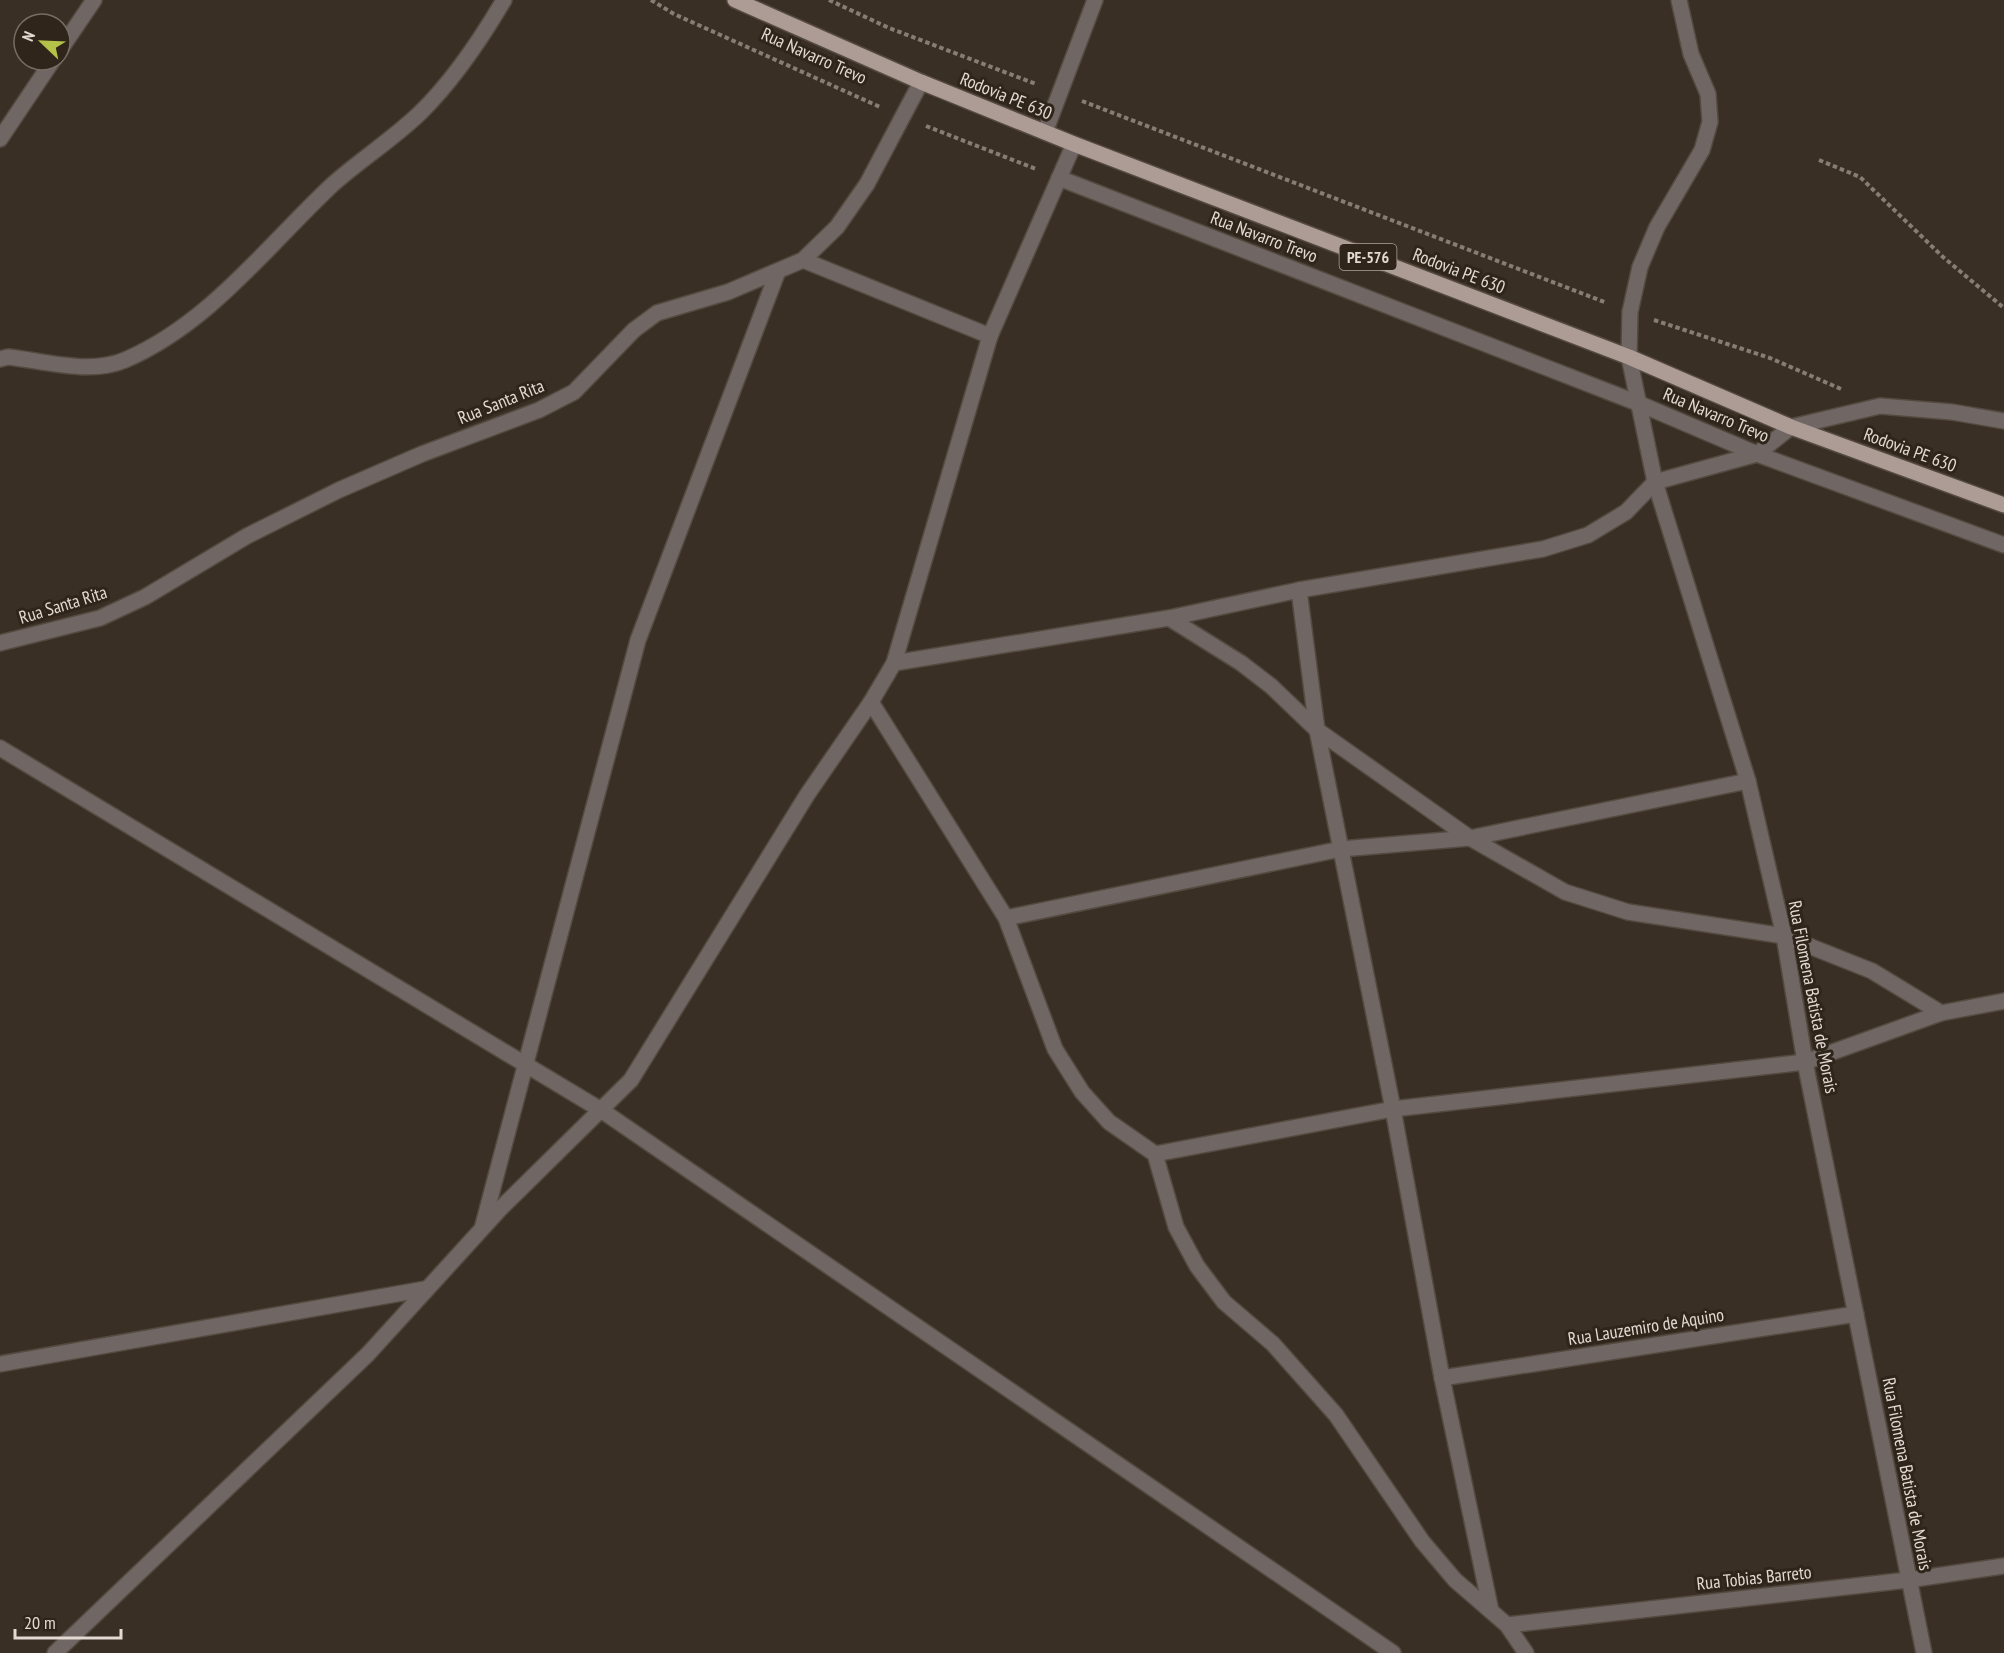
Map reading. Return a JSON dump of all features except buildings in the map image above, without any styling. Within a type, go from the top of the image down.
[{"type":"main road","name":"Rodovia PE 630","points":[[735,0],[921,82],[1074,144],[1629,357],[1791,427],[2004,505]]},
{"type":"street","points":[[72,32],[94,0]]},
{"type":"street","points":[[0,359],[8,357],[84,367],[123,361],[168,337],[224,292],[333,185],[420,112],[461,64],[504,0]]},
{"type":"street","points":[[1045,132],[1095,0]]},
{"type":"street","name":"Rua Filomena Batista de Morais","points":[[1678,0],[1691,54],[1708,94],[1710,122],[1702,150],[1657,227],[1640,267],[1630,312],[1629,357],[1655,482],[1748,781],[1784,936],[1805,1062],[1924,1653]]},
{"type":"street","points":[[0,140],[45,72]]},
{"type":"street","name":"Rua Santa Rita","points":[[0,643],[100,618],[145,597],[247,536],[339,489],[422,454],[539,410],[574,392],[634,330],[657,313],[728,292],[804,260],[837,227],[867,184],[921,82]]},
{"type":"street","points":[[55,1653],[368,1354],[482,1228],[631,1080],[807,795],[871,702],[894,663],[990,336],[1074,144]]},
{"type":"street","name":"Rua Navarro Trevo","points":[[1059,178],[1640,404],[1757,454],[2004,545]]},
{"type":"street","points":[[804,260],[990,336]]},
{"type":"street","points":[[482,1228],[638,640],[778,271]]},
{"type":"street","points":[[894,663],[1169,618],[1299,590],[1555,545],[1588,535],[1626,512],[1655,482],[1757,454],[1791,427],[1880,406],[1952,412],[2004,422]]},
{"type":"street","points":[[1299,590],[1317,730],[1393,1109],[1442,1378],[1491,1611]]},
{"type":"street","points":[[1169,618],[1271,686],[1317,730],[1470,838],[1565,892],[1595,904],[1628,912],[1784,936],[1872,971],[1941,1013]]},
{"type":"street","points":[[871,702],[1006,918],[1055,1049],[1076,1083],[1109,1122],[1155,1154],[1176,1227],[1197,1266],[1224,1302],[1273,1344],[1336,1415],[1422,1541],[1455,1580],[1507,1625],[1526,1653]]},
{"type":"street","points":[[0,748],[600,1110],[1393,1653]]},
{"type":"street","points":[[1006,918],[1341,849],[1470,838],[1748,781]]},
{"type":"street","points":[[1155,1154],[1393,1109],[1805,1062],[1941,1013],[2004,1001]]},
{"type":"street","points":[[0,1364],[425,1289]]},
{"type":"street","name":"Rua Lauzemiro de Aquino","points":[[1442,1378],[1856,1314]]},
{"type":"street","name":"Rua Tobias Barreto","points":[[1507,1625],[1908,1580],[2004,1566]]},
{"type":"path","name":"Rua Navarro Trevo","points":[[651,0],[674,14],[904,117],[1059,178]]},
{"type":"path","points":[[830,0],[889,28],[1630,312],[1770,357],[1880,406]]},
{"type":"path","points":[[1819,160],[1860,177],[1943,257],[2004,308]]}]
